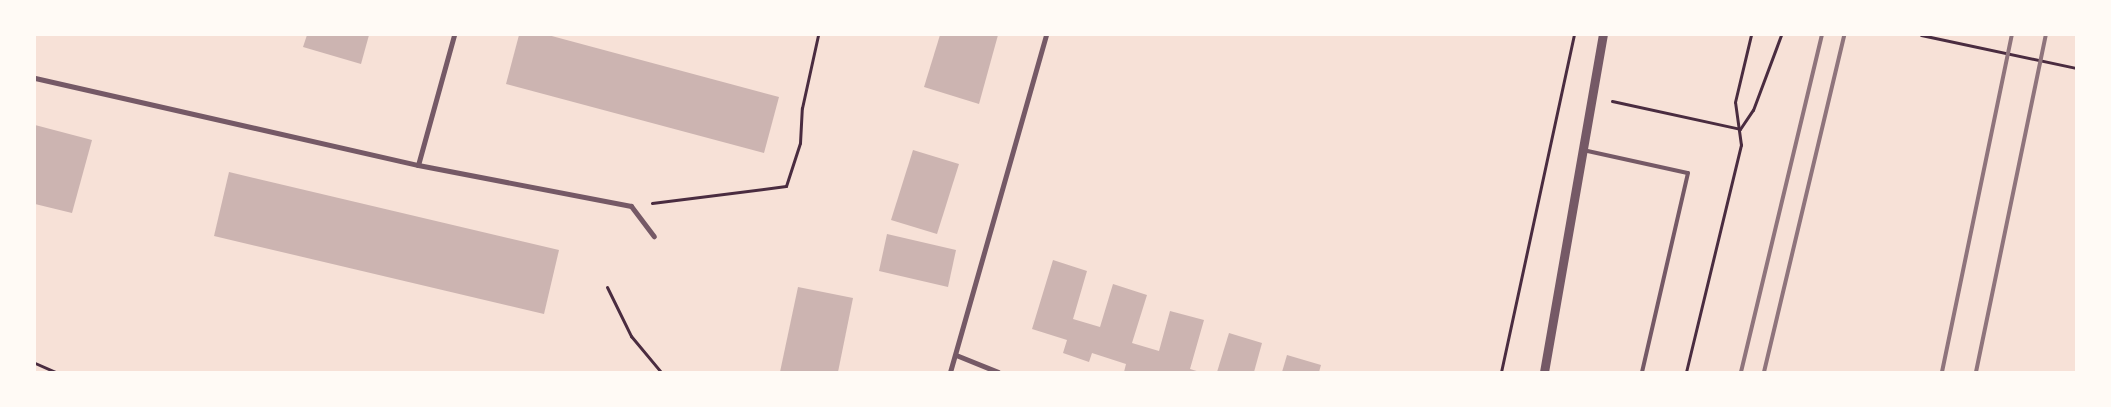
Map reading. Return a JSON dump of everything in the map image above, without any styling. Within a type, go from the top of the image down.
[{"type":"street","points":[[418,165],[454,35]]},
{"type":"street","points":[[950,372],[1046,35]]},
{"type":"street","points":[[1544,372],[1603,35]]},
{"type":"street","points":[[35,78],[418,165],[631,206],[654,236]]},
{"type":"street","points":[[956,355],[998,372]]},
{"type":"lane","points":[[1583,150],[1688,173],[1642,372]]},
{"type":"path","points":[[631,206],[786,186],[800,143],[802,108],[818,35]]},
{"type":"path","points":[[1501,372],[1574,35]]},
{"type":"path","points":[[1686,372],[1742,144],[1735,102],[1752,35]]},
{"type":"path","points":[[1740,129],[1753,110],[1781,35]]},
{"type":"path","points":[[1921,35],[2076,68]]},
{"type":"path","points":[[1562,96],[1592,97],[1740,129]]},
{"type":"path","points":[[607,287],[631,336],[661,372]]},
{"type":"path","points":[[35,363],[55,372]]},
{"type":"building","points":[[307,35],[369,35],[361,64],[303,47]]},
{"type":"building","points":[[519,35],[548,35],[779,97],[764,153],[506,84]]},
{"type":"building","points":[[940,35],[998,35],[979,104],[924,87]]},
{"type":"building","points":[[35,125],[92,140],[72,213],[35,204]]},
{"type":"building","points":[[913,150],[959,164],[937,234],[891,220]]},
{"type":"building","points":[[229,172],[559,250],[544,314],[214,236]]},
{"type":"building","points":[[887,234],[956,250],[948,287],[879,271]]},
{"type":"building","points":[[1053,260],[1087,271],[1073,319],[1100,327],[1113,284],[1147,295],[1132,343],[1159,351],[1170,311],[1204,320],[1190,369],[1200,372],[1124,372],[1126,364],[1092,353],[1089,362],[1063,353],[1067,340],[1032,329]]},
{"type":"building","points":[[798,287],[853,298],[838,372],[780,372]]},
{"type":"building","points":[[1229,333],[1262,343],[1254,372],[1217,372]]},
{"type":"building","points":[[1287,355],[1321,365],[1319,372],[1282,372]]},
{"type":"railway","points":[[1741,372],[1822,35]]},
{"type":"railway","points":[[1764,372],[1844,35]]},
{"type":"railway","points":[[1942,372],[2012,35]]},
{"type":"railway","points":[[1976,372],[2046,35]]}]
